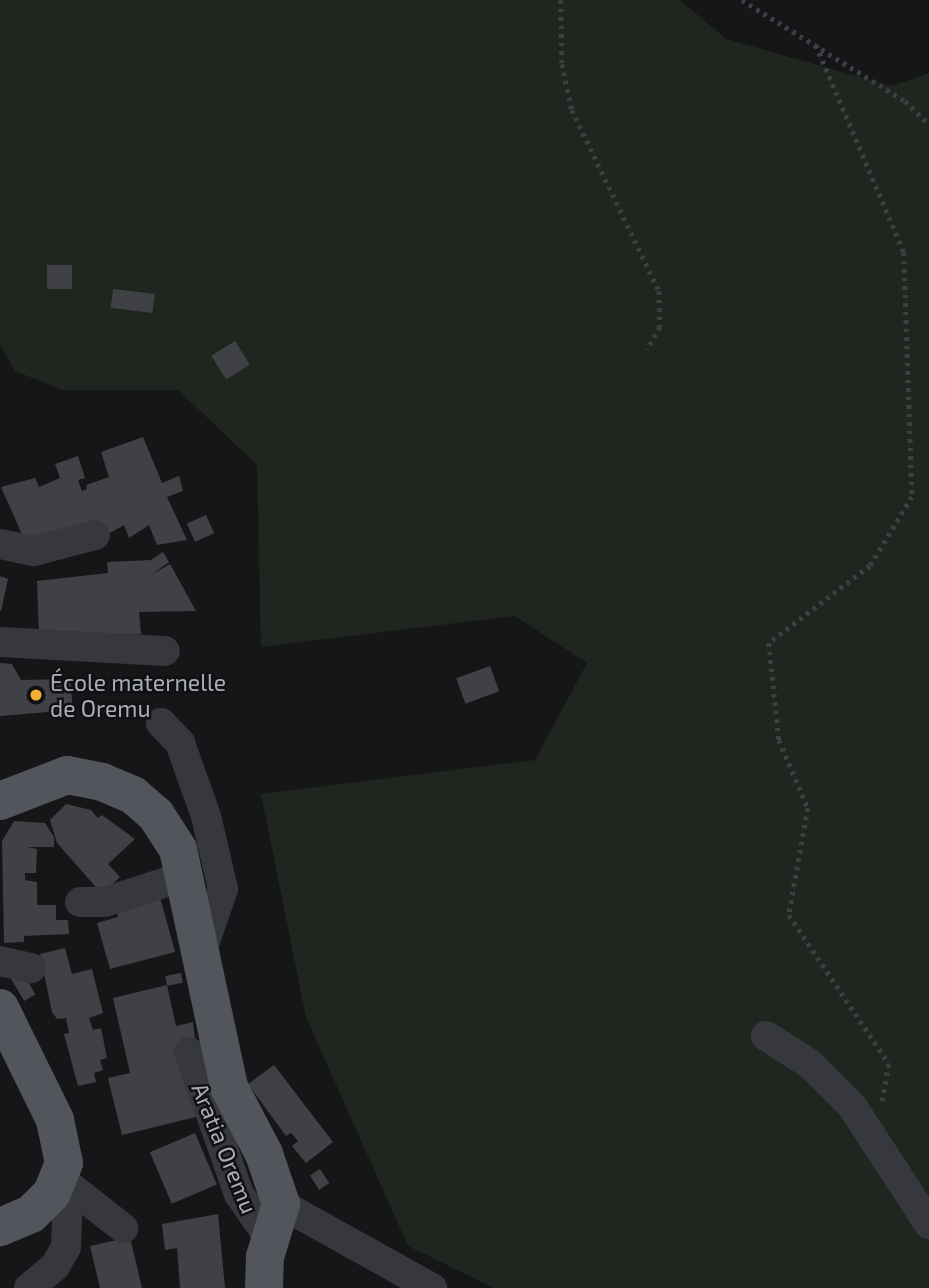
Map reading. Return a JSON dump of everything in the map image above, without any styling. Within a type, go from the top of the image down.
[{"type":"main road","name":"Aratia Oremu","points":[[0,801],[67,775],[102,782],[133,795],[156,815],[178,849],[186,876],[199,959],[229,1087],[264,1154],[276,1222],[262,1287]]},
{"type":"main road","points":[[0,1008],[55,1120],[64,1163],[55,1184],[31,1214],[0,1227]]},
{"type":"street","points":[[0,544],[34,551],[95,535]]},
{"type":"street","points":[[0,642],[164,651]]},
{"type":"street","points":[[161,723],[184,755],[206,816],[223,889],[199,959]]},
{"type":"street","points":[[80,902],[105,902],[186,876]]},
{"type":"street","points":[[0,961],[31,968]]},
{"type":"street","points":[[766,1036],[810,1064],[852,1106],[929,1224]]},
{"type":"street","points":[[0,1049],[38,1084]]},
{"type":"street","name":"Aratia Oremu","points":[[190,1052],[239,1194],[276,1222]]},
{"type":"street","points":[[55,1184],[123,1228]]},
{"type":"street","points":[[29,1288],[55,1266],[66,1247],[67,1211],[55,1184]]},
{"type":"street","points":[[276,1222],[432,1288]]},
{"type":"path","points":[[561,0],[562,64],[572,110],[659,291],[660,327],[647,350]]},
{"type":"path","points":[[741,0],[905,101],[929,124]]},
{"type":"path","points":[[816,45],[904,252],[912,497],[870,566],[769,643],[779,740],[808,808],[789,915],[889,1064],[875,1140]]},
{"type":"shaded area","points":[[0,0],[680,0],[726,39],[892,86],[929,73],[929,1288],[494,1288],[408,1246],[306,1017],[261,794],[535,760],[587,663],[515,616],[261,647],[257,465],[178,390],[63,390],[15,371],[0,344]]},
{"type":"building","points":[[47,265],[72,265],[72,289],[47,289]]},
{"type":"building","points":[[113,289],[155,294],[152,313],[111,308]]},
{"type":"building","points":[[235,341],[250,365],[226,380],[211,356]]},
{"type":"building","points":[[143,437],[162,483],[179,476],[183,491],[167,497],[187,540],[157,545],[149,525],[129,538],[124,525],[103,537],[27,546],[1,487],[35,478],[39,487],[60,478],[55,464],[78,456],[85,478],[78,480],[82,491],[87,489],[86,485],[109,477],[101,452]]},
{"type":"building","points":[[206,515],[214,533],[195,542],[187,524]]},
{"type":"building","points":[[163,552],[169,562],[151,575],[170,564],[196,611],[139,612],[141,634],[39,637],[37,581],[108,573],[107,562],[151,560]]},
{"type":"building","points":[[0,576],[8,579],[1,611],[0,611]]},
{"type":"building","name":"École maternelle de Oremu","points":[[0,663],[12,664],[21,680],[70,679],[73,710],[0,716]]},
{"type":"building","points":[[490,666],[499,691],[465,704],[456,678]]},
{"type":"building","points":[[66,804],[91,810],[98,818],[102,815],[135,839],[108,864],[120,877],[102,894],[57,843],[50,820]]},
{"type":"building","points":[[14,821],[45,823],[54,837],[54,847],[27,847],[37,849],[36,873],[25,873],[25,880],[37,882],[37,905],[56,905],[56,920],[68,920],[69,934],[24,936],[24,942],[4,943],[2,841]]},
{"type":"building","points":[[158,890],[175,952],[110,969],[97,923],[118,917],[114,902]]},
{"type":"building","points":[[65,948],[72,974],[92,969],[103,1013],[89,1018],[93,1030],[101,1028],[107,1058],[100,1060],[103,1070],[94,1073],[96,1082],[78,1086],[64,1034],[69,1033],[66,1018],[57,1019],[52,1012],[40,954]]},
{"type":"building","points":[[22,972],[35,994],[24,1001],[11,979]]},
{"type":"building","points":[[181,973],[183,983],[167,986],[165,976]]},
{"type":"building","points":[[167,985],[176,1026],[193,1022],[204,1115],[122,1135],[108,1078],[130,1073],[113,998]]},
{"type":"building","points":[[274,1065],[333,1142],[306,1163],[292,1146],[298,1141],[291,1133],[286,1136],[248,1084]]},
{"type":"building","points":[[195,1133],[217,1185],[172,1204],[150,1152]]},
{"type":"building","points":[[320,1169],[329,1183],[319,1190],[310,1176]]},
{"type":"building","points":[[218,1214],[225,1288],[180,1288],[177,1248],[165,1250],[162,1224]]},
{"type":"building","points":[[130,1237],[142,1288],[100,1288],[90,1246]]},
{"type":"place","name":"École maternelle de Oremu","points":[[36,695]]}]
